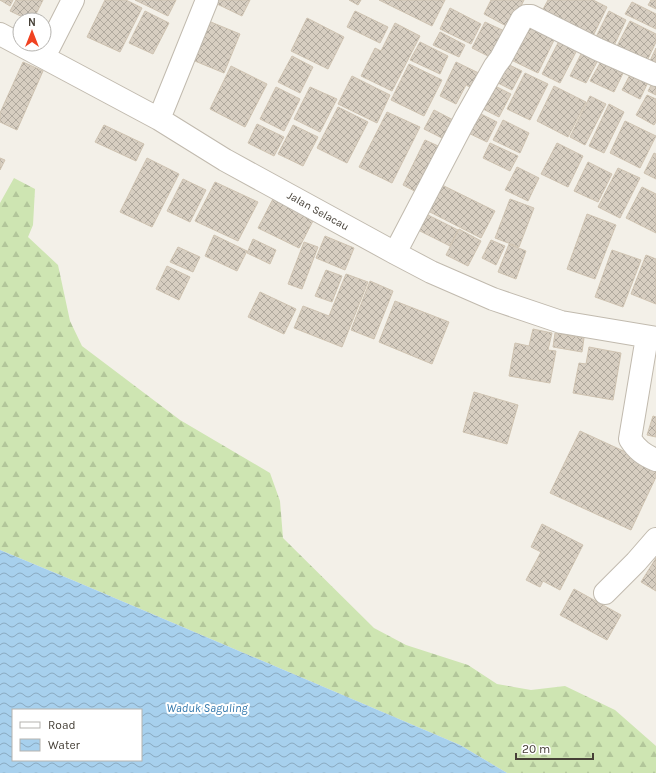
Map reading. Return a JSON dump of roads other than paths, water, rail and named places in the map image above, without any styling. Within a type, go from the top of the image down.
[{"type":"street","points":[[44,57],[73,0]]},
{"type":"street","points":[[158,119],[207,0]]},
{"type":"street","points":[[395,253],[469,112],[522,19],[526,16],[531,16],[597,49],[656,75]]},
{"type":"street","name":"Jalan Selacau","points":[[0,34],[158,119],[225,160],[432,272],[493,300],[561,322],[651,337]]},
{"type":"street","points":[[651,337],[630,439],[635,447],[646,456],[656,460]]},
{"type":"street","points":[[605,592],[636,562],[656,539]]},
{"type":"water","name":"Waduk Saguling","points":[[0,550],[460,745],[507,773],[0,773]]}]
